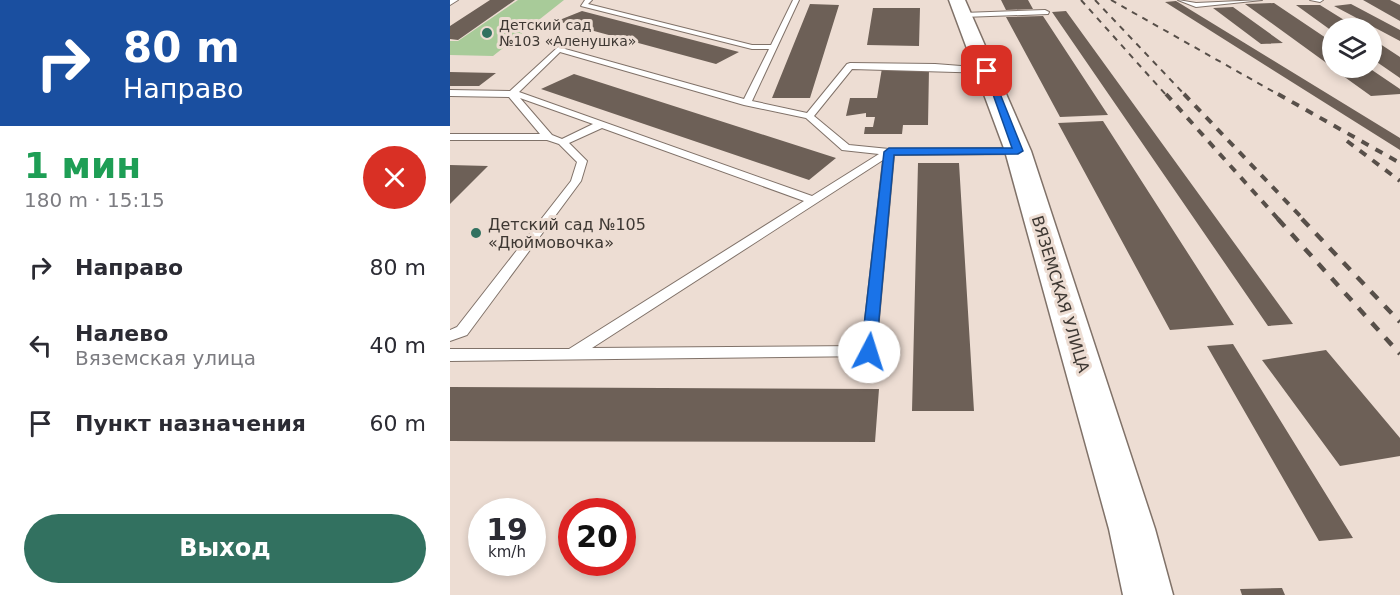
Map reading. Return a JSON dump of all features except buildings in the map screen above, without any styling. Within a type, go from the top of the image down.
[{"type":"street","name":"ВЯЗЕМСКАЯ УЛИЦА","points":[[960,7],[1018,151],[1132,529],[1148,595]]},
{"type":"lane","points":[[450,3],[455,0]]},
{"type":"lane","points":[[589,0],[584,5],[752,47],[773,47]]},
{"type":"lane","points":[[747,103],[796,0]]},
{"type":"lane","points":[[1181,0],[1196,5],[1259,0]]},
{"type":"lane","points":[[1313,0],[1320,0]]},
{"type":"lane","points":[[960,7],[1045,12]]},
{"type":"lane","points":[[512,94],[558,49],[747,103],[809,116],[846,148],[889,152],[1018,151]]},
{"type":"lane","points":[[809,116],[850,66],[935,67],[987,71]]},
{"type":"lane","points":[[450,93],[512,94],[812,200]]},
{"type":"lane","points":[[512,94],[548,136]]},
{"type":"lane","points":[[563,142],[602,124]]},
{"type":"lane","points":[[450,137],[548,136],[563,142],[582,161],[576,181],[462,330],[450,336]]},
{"type":"lane","points":[[572,354],[889,152]]},
{"type":"lane","points":[[450,355],[869,352],[889,152]]},
{"type":"green space","name":"Детский сад №103 «Аленушка»","points":[[518,0],[564,0],[493,56],[450,55],[450,41],[458,41]]},
{"type":"railway","points":[[1081,0],[1167,96]]},
{"type":"railway","points":[[1095,0],[1186,96]]},
{"type":"railway","points":[[1111,0],[1281,96]]},
{"type":"railway","points":[[1166,94],[1279,220]]},
{"type":"railway","points":[[1184,94],[1304,220]]},
{"type":"railway","points":[[1278,94],[1400,163]]},
{"type":"railway","points":[[1347,141],[1400,181]]},
{"type":"railway","points":[[1278,219],[1400,354]]},
{"type":"railway","points":[[1302,219],[1400,322]]},
{"type":"place","name":"Детский сад №103 «Аленушка»","points":[[487,33]]},
{"type":"place","name":"Детский сад №105 «Дюймовочка»","points":[[476,233]]},
{"type":"route","points":[[869,352],[889,152],[1018,151],[987,71]]}]
